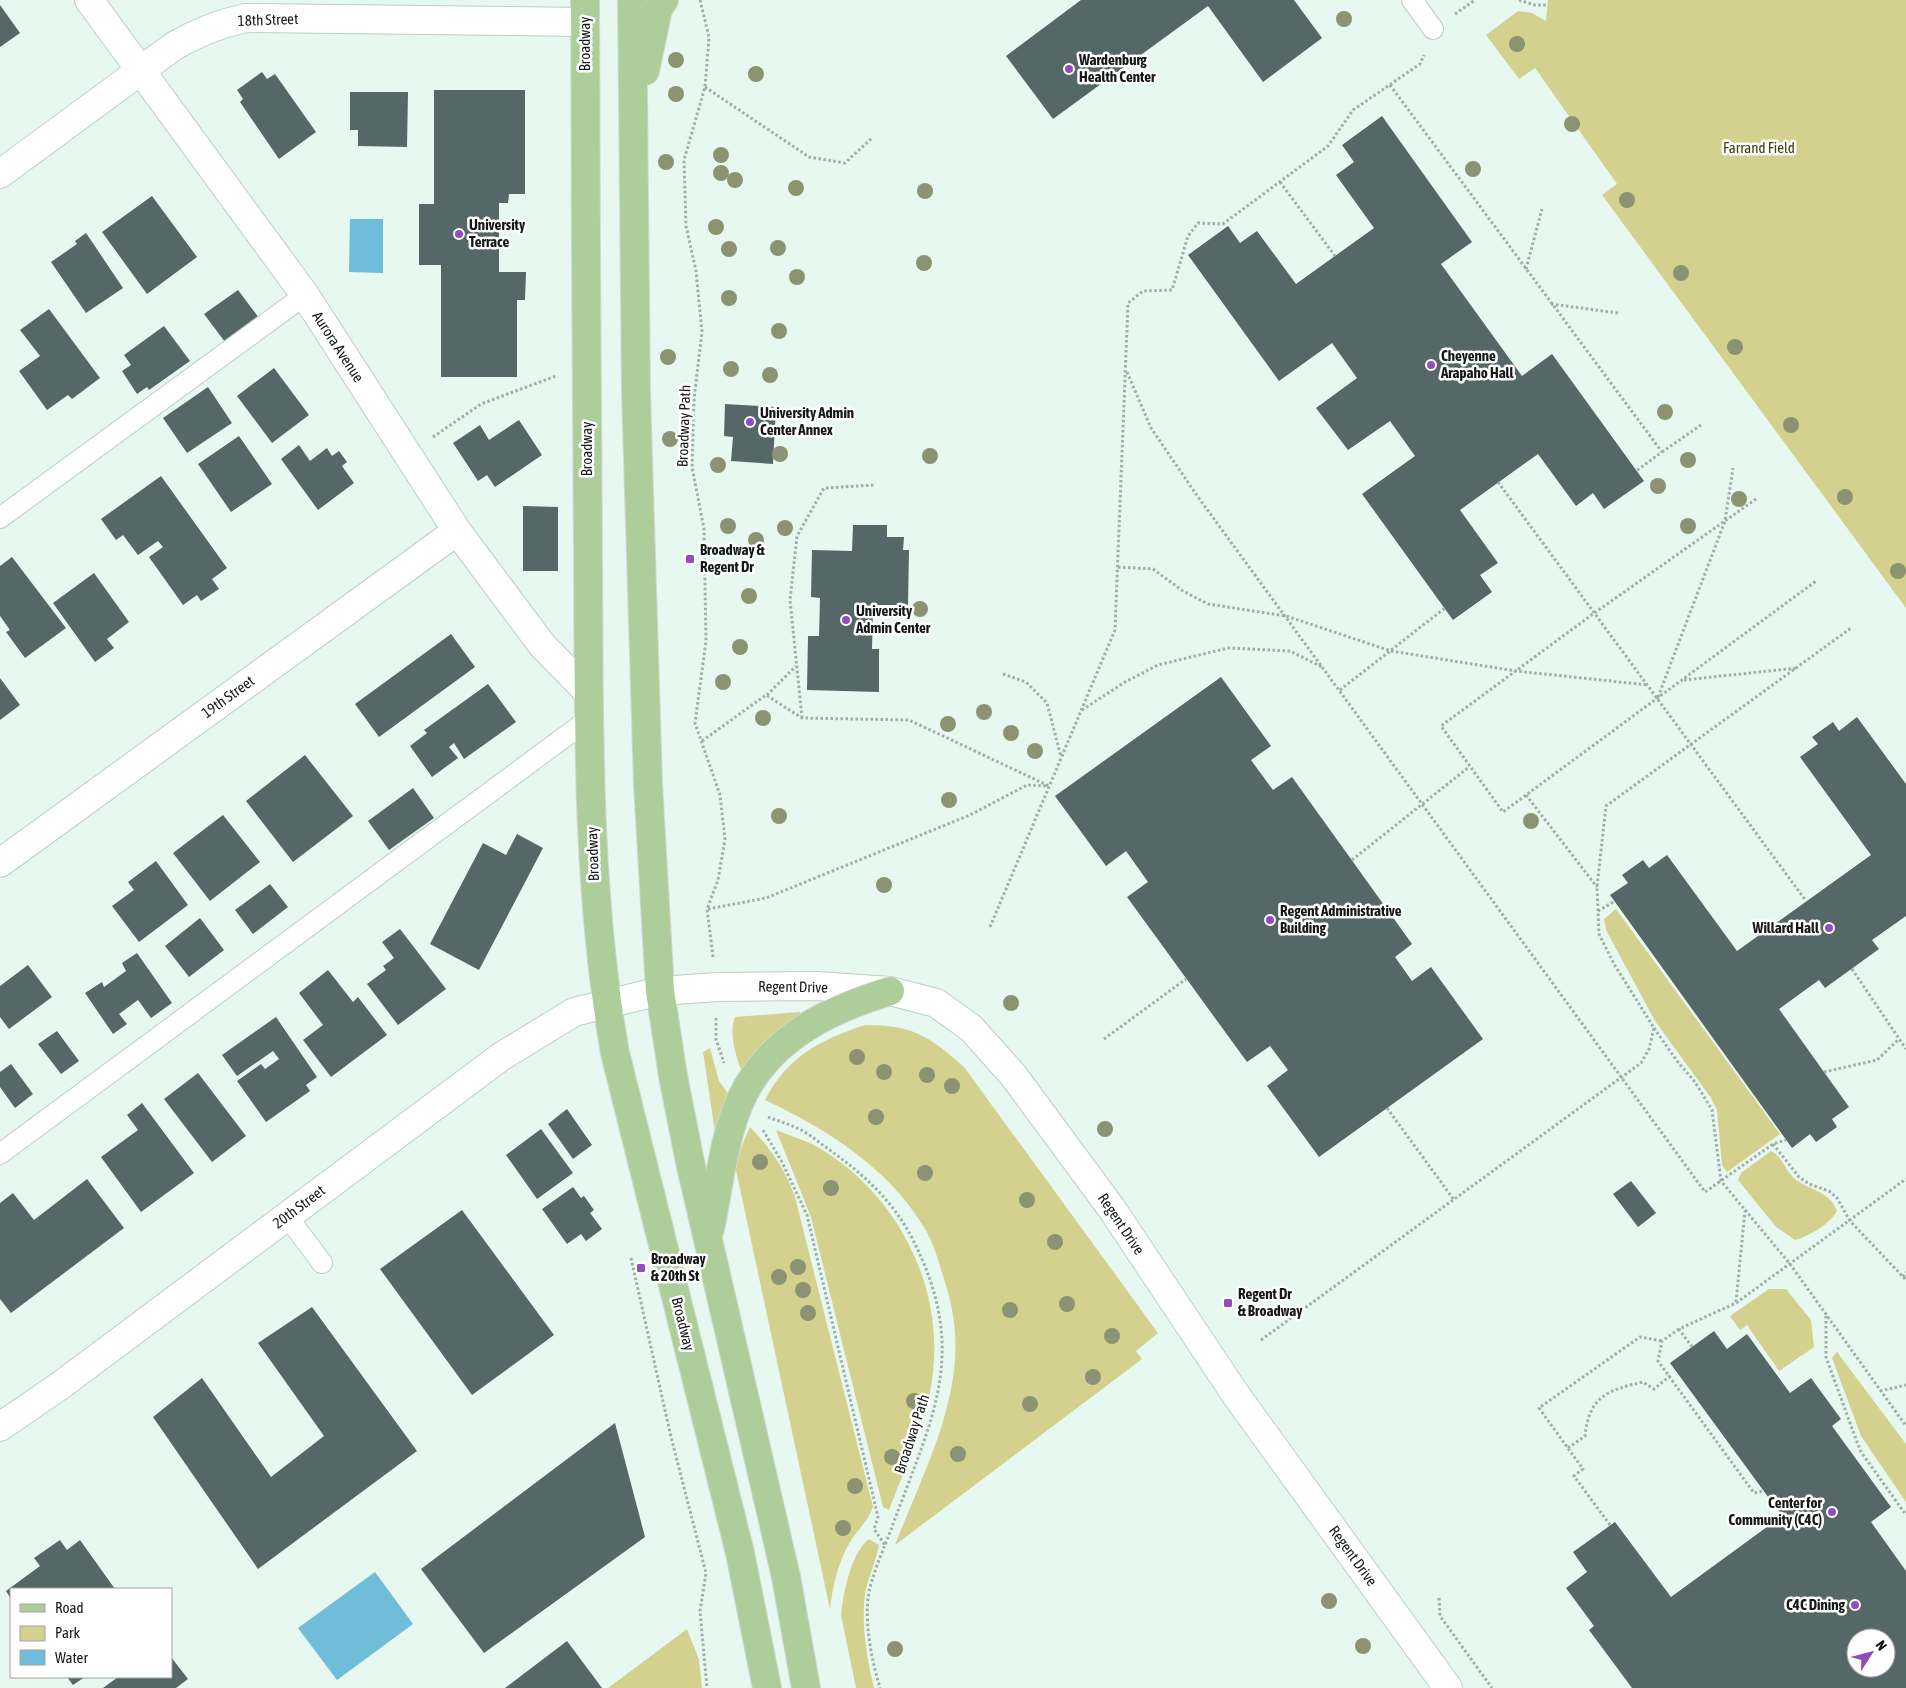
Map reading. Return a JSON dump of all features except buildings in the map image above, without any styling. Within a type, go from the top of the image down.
[{"type":"main road","points":[[632,0],[636,393],[648,784],[660,992],[673,1076],[708,1238],[786,1577],[806,1688]]},
{"type":"main road","points":[[634,126],[656,18],[664,0]]},
{"type":"main road","name":"Broadway","points":[[585,11],[588,719],[594,891],[606,1003],[617,1065],[740,1554],[767,1688]]},
{"type":"main road","points":[[708,1238],[730,1134],[740,1101],[753,1076],[769,1056],[811,1024],[858,1001],[890,992]]},
{"type":"street","name":"Aurora Avenue","points":[[89,0],[142,70],[304,295],[457,531],[542,645],[588,692]]},
{"type":"street","name":"18th Street","points":[[0,174],[174,46],[201,30],[245,18],[531,23],[585,11]]},
{"type":"street","name":"19th Street","points":[[0,863],[457,531]]},
{"type":"street","name":"Regent Drive","points":[[606,1003],[660,992],[717,987],[817,986],[890,992],[936,1003],[971,1028],[1013,1075],[1112,1209],[1236,1395],[1448,1688]]},
{"type":"street","name":"20th Street","points":[[0,1427],[69,1379],[509,1052],[574,1012],[606,1003]]},
{"type":"lane","points":[[1412,0],[1433,29]]},
{"type":"lane","points":[[0,518],[304,295]]},
{"type":"lane","points":[[0,1154],[588,719]]},
{"type":"lane","points":[[287,1216],[322,1263]]},
{"type":"path","name":"Broadway Path","points":[[700,0],[709,37],[705,87],[684,160],[686,226],[696,271],[702,332],[694,399],[692,467],[704,529],[706,641],[695,723],[720,795],[725,839],[718,880],[707,909],[766,898],[970,814],[1027,786],[1049,786]]},
{"type":"path","points":[[1519,0],[1535,5],[1548,5]]},
{"type":"path","points":[[990,927],[1115,630],[1128,303],[1143,291],[1172,290],[1188,236],[1198,223],[1223,224],[1328,146],[1353,110],[1420,64],[1433,29]]},
{"type":"path","points":[[1390,85],[1550,304],[1662,452]]},
{"type":"path","points":[[705,87],[808,157],[845,163],[872,138]]},
{"type":"path","points":[[1280,182],[1335,256]]},
{"type":"path","points":[[1525,270],[1542,210]]},
{"type":"path","points":[[1550,304],[1618,313]]},
{"type":"path","points":[[1126,369],[1151,428],[1198,497],[1705,1192],[1773,1144],[1786,1140]]},
{"type":"path","points":[[407,454],[481,404],[559,375]]},
{"type":"path","points":[[1636,471],[1701,425]]},
{"type":"path","points":[[1658,698],[1725,521],[1733,468]]},
{"type":"path","points":[[1498,482],[1593,614],[1648,684],[1806,901]]},
{"type":"path","points":[[802,718],[790,600],[797,536],[824,488],[875,485]]},
{"type":"path","points":[[1756,499],[1593,614],[1441,726],[1469,767],[1503,812],[1816,582]]},
{"type":"path","points":[[1118,567],[1152,569],[1184,591],[1208,604],[1286,616],[1391,651],[1516,671],[1648,684]]},
{"type":"path","points":[[1340,690],[1445,608]]},
{"type":"path","points":[[1851,628],[1606,806],[1597,886],[1599,934],[1614,964],[1654,1028],[1677,1061],[1695,1082],[1712,1110],[1721,1180],[1790,1264],[1906,1426]]},
{"type":"path","points":[[1081,711],[1125,682],[1158,665],[1228,648],[1290,651],[1324,668]]},
{"type":"path","points":[[702,741],[766,695],[796,665]]},
{"type":"path","points":[[1683,680],[1797,668]]},
{"type":"path","points":[[1003,674],[1026,682],[1047,703],[1062,757]]},
{"type":"path","points":[[766,695],[802,718],[909,720],[1049,786]]},
{"type":"path","points":[[1352,860],[1469,767]]},
{"type":"path","points":[[1526,795],[1597,886]]},
{"type":"path","points":[[1598,911],[1615,901]]},
{"type":"path","points":[[1852,969],[1906,1049]]},
{"type":"path","points":[[1104,1039],[1186,979]]},
{"type":"path","points":[[1262,1340],[1622,1078],[1641,1062],[1649,1049],[1654,1028]]},
{"type":"path","points":[[1824,1072],[1877,1060],[1899,1039]]},
{"type":"path","points":[[1387,1108],[1454,1200]]},
{"type":"path","name":"Broadway Path","points":[[759,1114],[801,1130],[848,1162],[879,1190],[905,1224],[925,1263],[938,1308],[944,1345],[941,1382],[929,1430],[885,1546],[868,1598],[871,1655],[880,1688]]},
{"type":"path","points":[[762,1123],[764,1132],[782,1162],[807,1215],[878,1517],[874,1529],[885,1546]]},
{"type":"path","points":[[1773,1144],[1799,1177],[1809,1184],[1829,1191],[1837,1198],[1850,1221],[1904,1278],[1906,1272]]},
{"type":"path","points":[[1763,1490],[1754,1493],[1658,1361],[1662,1342],[1679,1329],[1736,1303],[1906,1178]]},
{"type":"path","points":[[1736,1303],[1746,1211]]},
{"type":"path","points":[[630,1254],[671,1436],[706,1573],[700,1611],[707,1688]]},
{"type":"path","points":[[1826,1315],[1826,1357],[1861,1452],[1906,1515]]},
{"type":"path","points":[[1679,1329],[1692,1347]]},
{"type":"path","points":[[1610,1525],[1574,1476],[1583,1470],[1539,1408],[1640,1337],[1662,1342]]},
{"type":"path","points":[[1568,1448],[1585,1436],[1586,1422],[1607,1392],[1643,1382],[1654,1389],[1670,1376]]},
{"type":"path","points":[[1880,1391],[1906,1385]]},
{"type":"path","points":[[1439,1598],[1440,1616],[1492,1688]]},
{"type":"green space","name":"Farrand Field","points":[[1548,0],[1906,0],[1906,608],[1602,195],[1617,184],[1535,68],[1519,79],[1486,35],[1518,11],[1532,13],[1546,21]]},
{"type":"green space","points":[[1616,909],[1780,1134],[1727,1172],[1722,1165],[1717,1110],[1711,1098],[1655,1021],[1606,930],[1604,919]]},
{"type":"green space","points":[[800,1012],[801,1015],[743,1075],[736,1054],[732,1031],[735,1017]]},
{"type":"green space","points":[[865,1025],[896,1027],[919,1034],[941,1047],[964,1067],[1158,1333],[1136,1351],[1142,1359],[895,1545],[932,1454],[947,1408],[952,1385],[955,1361],[954,1319],[947,1289],[936,1254],[925,1229],[911,1207],[894,1188],[875,1169],[834,1138],[765,1100],[784,1072],[807,1052],[834,1037]]},
{"type":"green space","points":[[710,1048],[719,1081],[732,1099],[718,1152],[703,1052]]},
{"type":"green space","points":[[750,1127],[776,1159],[787,1177],[795,1197],[873,1507],[843,1556],[835,1582],[830,1609],[736,1170],[740,1150]]},
{"type":"green space","points":[[776,1130],[812,1144],[842,1163],[868,1187],[891,1214],[909,1244],[922,1276],[931,1310],[934,1345],[932,1380],[920,1430],[889,1510],[883,1507],[811,1217]]},
{"type":"green space","points":[[1771,1151],[1778,1156],[1794,1178],[1824,1195],[1837,1211],[1819,1229],[1795,1240],[1776,1227],[1738,1180],[1741,1173]]},
{"type":"green space","points":[[1769,1289],[1786,1289],[1811,1320],[1814,1347],[1779,1371],[1747,1325],[1740,1330],[1730,1316]]},
{"type":"green space","points":[[1837,1352],[1906,1444],[1906,1502],[1861,1436],[1832,1358]]},
{"type":"green space","points":[[869,1539],[879,1545],[866,1588],[864,1606],[865,1641],[874,1688],[856,1688],[841,1615],[846,1586],[853,1563],[863,1545]]},
{"type":"green space","points":[[687,1629],[699,1660],[702,1688],[608,1688]]},
{"type":"water","points":[[350,219],[383,219],[383,273],[349,272]]},
{"type":"water","points":[[375,1572],[413,1624],[337,1680],[298,1628]]},
{"type":"place","name":"Wardenburg Health Center","points":[[1069,69]]},
{"type":"place","name":"University Terrace","points":[[459,234]]},
{"type":"place","name":"Cheyenne Arapaho Hall","points":[[1431,365]]},
{"type":"place","name":"University Admin Center Annex","points":[[750,422]]},
{"type":"place","name":"Broadway & Regent Dr","points":[[690,559]]},
{"type":"place","name":"University Admin Center","points":[[846,620]]},
{"type":"place","name":"Regent Administrative Building","points":[[1270,920]]},
{"type":"place","name":"Willard Hall","points":[[1829,928]]},
{"type":"place","name":"Broadway & 20th St","points":[[641,1268]]},
{"type":"place","name":"Regent Dr & Broadway","points":[[1228,1303]]},
{"type":"place","name":"Center for Community (C4C)","points":[[1832,1512]]},
{"type":"place","name":"C4C Dining","points":[[1855,1605]]}]
